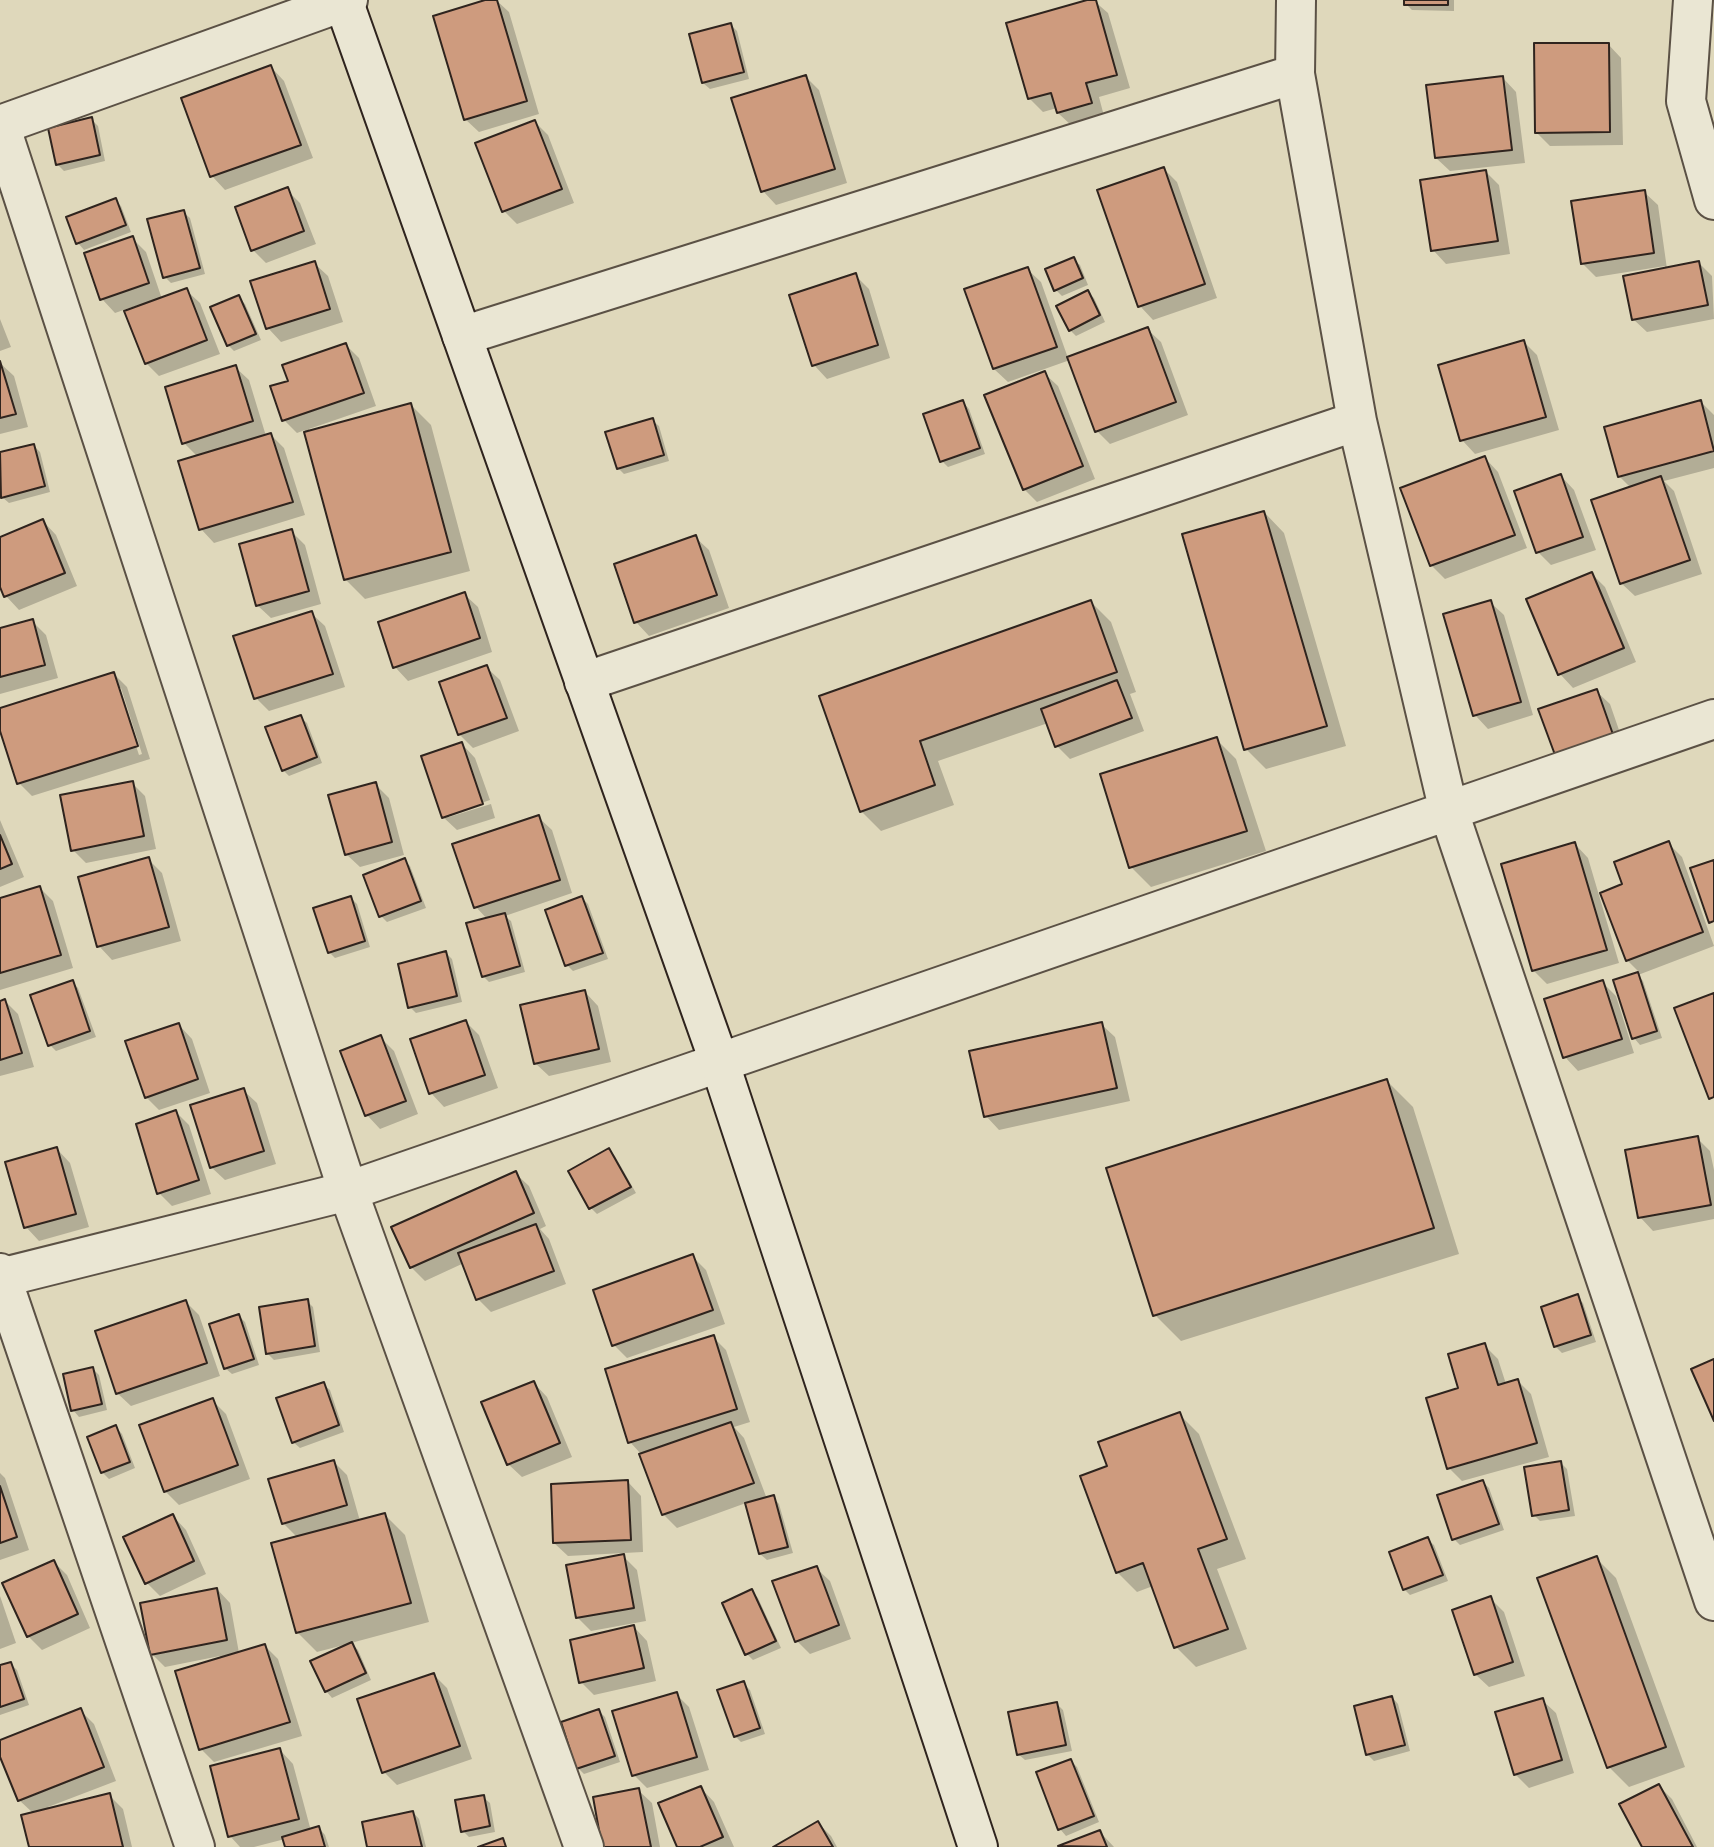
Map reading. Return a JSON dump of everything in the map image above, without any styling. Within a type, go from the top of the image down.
[{"type":"street","points":[[1296,0],[1295,74],[1357,421],[1449,811],[1714,1601]]},
{"type":"street","points":[[1693,0],[1686,101],[1714,200]]},
{"type":"street","points":[[584,1847],[348,1191],[0,125],[344,1],[720,1064],[978,1847]]},
{"type":"street","points":[[462,336],[1295,74]]},
{"type":"street","points":[[584,681],[1357,421]]},
{"type":"street","points":[[195,1847],[1,1276],[348,1191],[1714,719]]},
{"type":"building","points":[[485,0],[497,0],[527,101],[464,120],[433,16]]},
{"type":"building","points":[[1087,0],[1096,0],[1117,75],[1086,83],[1092,103],[1057,113],[1051,93],[1028,99],[1006,23]]},
{"type":"building","points":[[1404,0],[1448,0],[1448,5],[1404,5]]},
{"type":"building","points":[[731,23],[744,72],[702,83],[689,34]]},
{"type":"building","points":[[1534,43],[1609,43],[1610,132],[1535,133]]},
{"type":"building","points":[[271,65],[301,145],[210,177],[181,98]]},
{"type":"building","points":[[806,75],[835,169],[761,192],[731,98]]},
{"type":"building","points":[[1503,76],[1512,150],[1435,158],[1426,85]]},
{"type":"building","points":[[92,117],[100,155],[56,165],[48,128]]},
{"type":"building","points":[[535,120],[562,189],[502,212],[475,143]]},
{"type":"building","points":[[1164,167],[1205,284],[1138,307],[1097,190]]},
{"type":"building","points":[[1486,170],[1498,241],[1431,251],[1420,180]]},
{"type":"building","points":[[288,187],[304,231],[251,251],[235,207]]},
{"type":"building","points":[[1645,190],[1654,253],[1581,264],[1571,201]]},
{"type":"building","points":[[116,198],[126,225],[76,244],[66,217]]},
{"type":"building","points":[[184,210],[200,268],[163,278],[147,219]]},
{"type":"building","points":[[133,236],[149,283],[100,300],[84,253]]},
{"type":"building","points":[[1074,257],[1083,278],[1054,291],[1045,269]]},
{"type":"building","points":[[315,261],[330,309],[266,329],[250,281]]},
{"type":"building","points":[[1699,261],[1708,305],[1632,320],[1623,276]]},
{"type":"building","points":[[1028,267],[1057,347],[993,369],[964,289]]},
{"type":"building","points":[[856,273],[878,345],[812,366],[789,295]]},
{"type":"building","points":[[187,288],[207,340],[145,364],[124,311]]},
{"type":"building","points":[[1088,290],[1100,315],[1069,331],[1056,306]]},
{"type":"building","points":[[239,295],[256,334],[227,346],[210,307]]},
{"type":"building","points":[[1148,327],[1176,402],[1095,432],[1067,357]]},
{"type":"building","points":[[1524,340],[1546,417],[1460,441],[1438,365]]},
{"type":"building","points":[[346,343],[364,393],[282,421],[270,386],[288,381],[282,365]]},
{"type":"building","points":[[0,361],[16,414],[0,418]]},
{"type":"building","points":[[236,365],[253,421],[182,444],[165,387]]},
{"type":"building","points":[[1045,371],[1083,466],[1023,490],[984,395]]},
{"type":"building","points":[[963,400],[980,448],[940,462],[923,414]]},
{"type":"building","points":[[1701,400],[1714,451],[1618,477],[1604,427]]},
{"type":"building","points":[[411,403],[451,552],[344,580],[304,432]]},
{"type":"building","points":[[653,418],[664,455],[617,469],[605,432]]},
{"type":"building","points":[[271,433],[293,502],[199,530],[178,461]]},
{"type":"building","points":[[34,444],[45,486],[1,498],[0,452]]},
{"type":"building","points":[[1485,456],[1515,535],[1430,566],[1400,488]]},
{"type":"building","points":[[1561,474],[1583,537],[1536,553],[1514,491]]},
{"type":"building","points":[[1661,476],[1690,560],[1620,584],[1591,500]]},
{"type":"building","points":[[1264,511],[1327,726],[1244,750],[1182,534]]},
{"type":"building","points":[[43,519],[65,573],[4,597],[0,587],[0,537]]},
{"type":"building","points":[[292,529],[309,591],[256,606],[239,544]]},
{"type":"building","points":[[696,535],[717,595],[634,623],[614,564]]},
{"type":"building","points":[[1592,572],[1624,648],[1558,675],[1526,599]]},
{"type":"building","points":[[465,592],[480,638],[393,668],[378,622]]},
{"type":"building","points":[[1091,600],[1117,672],[920,741],[935,785],[860,812],[819,696]]},
{"type":"building","points":[[1491,600],[1521,702],[1473,716],[1443,614]]},
{"type":"building","points":[[312,611],[333,674],[254,699],[233,636]]},
{"type":"building","points":[[33,619],[45,665],[0,677],[0,628]]},
{"type":"building","points":[[487,665],[507,718],[458,735],[439,682]]},
{"type":"building","points":[[114,672],[138,746],[17,784],[0,731],[0,708]]},
{"type":"building","points":[[1117,680],[1132,718],[1055,747],[1041,709]]},
{"type":"building","points":[[1597,689],[1616,743],[1558,763],[1538,709]]},
{"type":"building","points":[[301,715],[317,757],[282,771],[265,727]]},
{"type":"building","points":[[1217,737],[1247,831],[1129,868],[1100,774]]},
{"type":"building","points":[[462,742],[483,804],[442,818],[421,756]]},
{"type":"building","points":[[133,781],[144,836],[71,851],[60,795]]},
{"type":"building","points":[[376,782],[392,842],[345,855],[328,795]]},
{"type":"building","points":[[539,815],[560,880],[474,908],[452,844]]},
{"type":"building","points":[[0,835],[12,864],[0,869]]},
{"type":"building","points":[[1669,841],[1703,932],[1626,961],[1600,893],[1622,884],[1614,862]]},
{"type":"building","points":[[1575,842],[1607,950],[1532,971],[1501,864]]},
{"type":"building","points":[[149,857],[169,927],[97,947],[78,877]]},
{"type":"building","points":[[405,858],[421,901],[379,917],[363,875]]},
{"type":"building","points":[[1714,860],[1714,921],[1709,923],[1690,868]]},
{"type":"building","points":[[40,886],[61,955],[0,973],[0,898]]},
{"type":"building","points":[[351,896],[365,941],[328,953],[313,908]]},
{"type":"building","points":[[582,896],[603,953],[565,966],[545,910]]},
{"type":"building","points":[[505,913],[520,966],[482,977],[466,923]]},
{"type":"building","points":[[446,951],[457,996],[408,1008],[398,964]]},
{"type":"building","points":[[1638,972],[1657,1031],[1632,1039],[1613,980]]},
{"type":"building","points":[[73,980],[90,1031],[48,1046],[30,995]]},
{"type":"building","points":[[1603,980],[1622,1039],[1563,1058],[1544,999]]},
{"type":"building","points":[[585,990],[599,1049],[534,1064],[520,1005]]},
{"type":"building","points":[[1714,993],[1714,1097],[1709,1099],[1674,1008]]},
{"type":"building","points":[[5,999],[22,1053],[0,1060],[0,1001]]},
{"type":"building","points":[[466,1020],[485,1075],[429,1094],[410,1039]]},
{"type":"building","points":[[1102,1022],[1117,1088],[984,1117],[969,1051]]},
{"type":"building","points":[[179,1023],[198,1079],[145,1098],[125,1041]]},
{"type":"building","points":[[381,1035],[406,1101],[365,1116],[340,1051]]},
{"type":"building","points":[[1387,1079],[1434,1228],[1153,1316],[1106,1168]]},
{"type":"building","points":[[244,1088],[264,1151],[210,1168],[190,1105]]},
{"type":"building","points":[[176,1110],[199,1180],[157,1194],[136,1124]]},
{"type":"building","points":[[1698,1136],[1711,1205],[1638,1218],[1625,1150]]},
{"type":"building","points":[[57,1147],[76,1214],[24,1228],[5,1162]]},
{"type":"building","points":[[609,1148],[631,1187],[589,1209],[568,1171]]},
{"type":"building","points":[[516,1171],[534,1213],[410,1268],[391,1227]]},
{"type":"building","points":[[536,1224],[554,1271],[476,1300],[458,1253]]},
{"type":"building","points":[[693,1254],[713,1310],[612,1346],[593,1290]]},
{"type":"building","points":[[1578,1294],[1591,1335],[1554,1347],[1541,1307]]},
{"type":"building","points":[[308,1299],[315,1346],[266,1354],[259,1307]]},
{"type":"building","points":[[186,1300],[207,1363],[116,1394],[95,1331]]},
{"type":"building","points":[[239,1314],[254,1359],[224,1369],[209,1324]]},
{"type":"building","points":[[714,1335],[737,1409],[628,1443],[605,1369]]},
{"type":"building","points":[[1485,1343],[1498,1385],[1518,1379],[1537,1443],[1447,1469],[1426,1398],[1458,1388],[1448,1354]]},
{"type":"building","points":[[1714,1359],[1714,1421],[1691,1369]]},
{"type":"building","points":[[93,1367],[102,1404],[71,1411],[63,1374]]},
{"type":"building","points":[[534,1381],[560,1443],[507,1465],[481,1402]]},
{"type":"building","points":[[324,1382],[339,1425],[292,1443],[276,1398]]},
{"type":"building","points":[[213,1398],[238,1465],[164,1492],[139,1425]]},
{"type":"building","points":[[1180,1412],[1227,1539],[1198,1549],[1228,1629],[1174,1648],[1143,1563],[1116,1573],[1080,1476],[1107,1466],[1098,1442]]},
{"type":"building","points":[[731,1422],[754,1483],[662,1515],[639,1454]]},
{"type":"building","points":[[116,1425],[130,1462],[101,1473],[87,1437]]},
{"type":"building","points":[[334,1460],[347,1505],[282,1524],[268,1479]]},
{"type":"building","points":[[1561,1461],[1569,1510],[1532,1516],[1524,1467]]},
{"type":"building","points":[[628,1480],[631,1540],[553,1543],[551,1484]]},
{"type":"building","points":[[1483,1480],[1499,1524],[1452,1540],[1437,1495]]},
{"type":"building","points":[[0,1486],[17,1537],[0,1543]]},
{"type":"building","points":[[774,1495],[788,1547],[759,1554],[745,1503]]},
{"type":"building","points":[[385,1513],[411,1603],[296,1633],[271,1543]]},
{"type":"building","points":[[173,1514],[194,1561],[145,1584],[123,1537]]},
{"type":"building","points":[[1428,1537],[1443,1575],[1403,1590],[1389,1552]]},
{"type":"building","points":[[624,1554],[634,1608],[576,1618],[566,1565]]},
{"type":"building","points":[[1597,1556],[1666,1747],[1607,1768],[1537,1578]]},
{"type":"building","points":[[54,1560],[78,1614],[27,1637],[2,1583]]},
{"type":"building","points":[[817,1566],[839,1625],[795,1642],[772,1581]]},
{"type":"building","points":[[217,1588],[227,1640],[150,1655],[140,1603]]},
{"type":"building","points":[[752,1589],[776,1641],[745,1655],[722,1603]]},
{"type":"building","points":[[1491,1596],[1513,1662],[1474,1675],[1452,1610]]},
{"type":"building","points":[[634,1625],[644,1668],[579,1683],[570,1640]]},
{"type":"building","points":[[352,1642],[366,1673],[325,1692],[310,1661]]},
{"type":"building","points":[[265,1644],[290,1722],[199,1750],[175,1671]]},
{"type":"building","points":[[11,1662],[24,1699],[0,1707],[0,1665]]},
{"type":"building","points":[[434,1673],[460,1746],[382,1773],[357,1699]]},
{"type":"building","points":[[744,1681],[760,1728],[734,1737],[717,1690]]},
{"type":"building","points":[[677,1692],[697,1757],[632,1776],[612,1711]]},
{"type":"building","points":[[1392,1696],[1405,1745],[1366,1755],[1354,1706]]},
{"type":"building","points":[[1543,1698],[1562,1760],[1514,1775],[1495,1712]]},
{"type":"building","points":[[1057,1702],[1066,1745],[1017,1755],[1008,1712]]},
{"type":"building","points":[[81,1708],[104,1767],[18,1801],[0,1757],[0,1740]]},
{"type":"building","points":[[599,1709],[615,1756],[576,1769],[561,1722]]},
{"type":"building","points":[[280,1748],[299,1819],[228,1837],[210,1766]]},
{"type":"building","points":[[1071,1759],[1094,1816],[1058,1830],[1036,1772]]},
{"type":"building","points":[[1659,1784],[1693,1847],[1642,1847],[1619,1804]]},
{"type":"building","points":[[701,1786],[723,1837],[700,1847],[677,1847],[658,1803]]},
{"type":"building","points":[[639,1788],[651,1847],[602,1847],[593,1797]]},
{"type":"building","points":[[110,1793],[123,1847],[29,1847],[21,1815]]},
{"type":"building","points":[[484,1795],[490,1826],[461,1832],[455,1800]]},
{"type":"building","points":[[413,1811],[422,1847],[367,1847],[362,1822]]},
{"type":"building","points":[[818,1821],[833,1847],[773,1847]]},
{"type":"building","points":[[319,1826],[325,1847],[285,1847],[282,1837]]},
{"type":"building","points":[[1100,1830],[1107,1847],[1058,1846]]},
{"type":"building","points":[[503,1838],[506,1847],[478,1847]]}]
